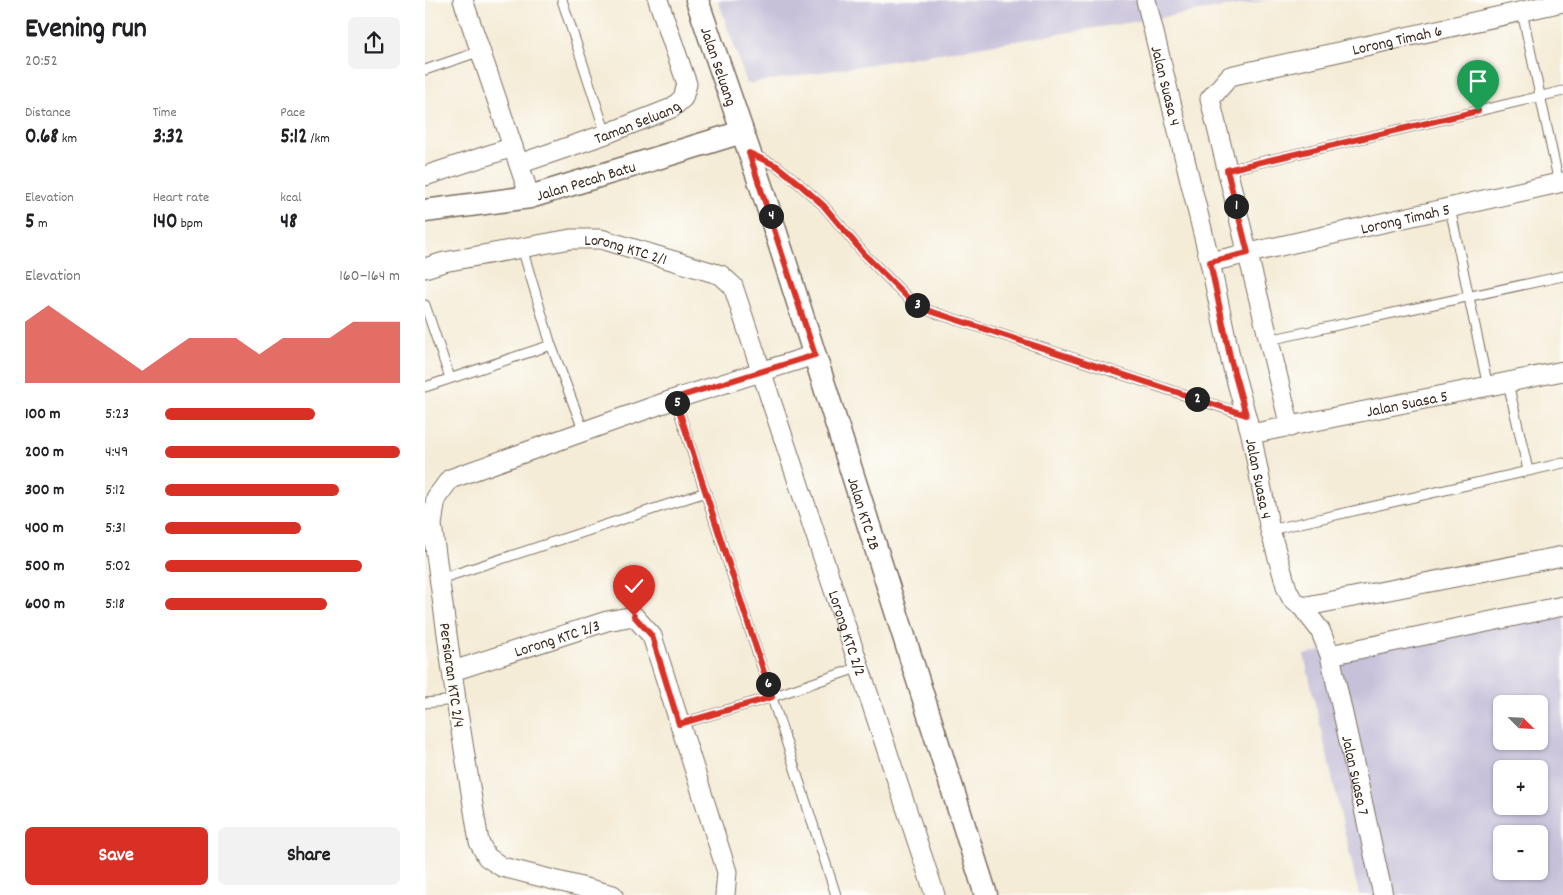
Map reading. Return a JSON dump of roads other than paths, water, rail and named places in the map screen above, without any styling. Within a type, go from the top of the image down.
[{"type":"street","points":[[463,0],[530,197]]},
{"type":"street","name":"Taman Seluang","points":[[425,176],[606,134],[672,108],[683,98],[687,84],[658,0]]},
{"type":"street","name":"Jalan Seluang","points":[[697,0],[742,132]]},
{"type":"street","name":"Jalan Suasa 4","points":[[1146,0],[1210,262],[1231,361],[1251,434],[1270,530],[1287,589],[1292,598],[1301,607]]},
{"type":"street","name":"Lorong Timah 6","points":[[1227,170],[1210,99],[1230,76],[1563,2]]},
{"type":"street","name":"Jalan KTC 2B","points":[[742,132],[815,355],[986,895]]},
{"type":"street","name":"Jalan Pecah Batu","points":[[425,212],[530,197],[742,132]]},
{"type":"street","points":[[1227,170],[1290,427]]},
{"type":"street","name":"Lorong Timah 5","points":[[1210,262],[1561,183]]},
{"type":"street","name":"Lorong KTC 2/1","points":[[425,268],[444,262],[571,239],[601,240],[721,275],[733,286],[761,372]]},
{"type":"street","name":"Persiaran KTC 2/4","points":[[613,895],[502,867],[487,857],[479,842],[456,700],[432,525],[436,498],[450,479],[675,398],[815,355]]},
{"type":"street","name":"Jalan Suasa 5","points":[[1251,434],[1563,371]]},
{"type":"street","name":"Lorong KTC 2/2","points":[[761,372],[935,895]]},
{"type":"street","points":[[1301,607],[1563,556]]},
{"type":"street","points":[[1330,655],[1563,606]]},
{"type":"street","name":"Jalan Suasa 7","points":[[1301,607],[1320,630],[1330,655],[1383,895]]},
{"type":"street","name":"Lorong KTC 2/3","points":[[453,671],[607,621],[634,616],[652,636],[727,872],[725,895]]},
{"type":"lane","points":[[562,0],[606,134]]},
{"type":"lane","points":[[1522,12],[1561,183]]},
{"type":"lane","points":[[425,70],[481,51]]},
{"type":"lane","points":[[1227,170],[1563,91]]},
{"type":"lane","points":[[749,153],[777,166],[823,205],[865,255],[913,303],[930,311],[1246,415]]},
{"type":"lane","points":[[1450,208],[1488,387]]},
{"type":"lane","points":[[522,248],[551,345],[584,432]]},
{"type":"lane","points":[[1269,340],[1563,276]]},
{"type":"lane","points":[[425,306],[450,378]]},
{"type":"lane","points":[[425,387],[551,345]]},
{"type":"lane","points":[[1508,383],[1528,470]]},
{"type":"lane","points":[[675,398],[836,895]]},
{"type":"lane","points":[[1270,530],[1563,463]]},
{"type":"lane","points":[[440,579],[706,492]]},
{"type":"lane","points":[[679,724],[772,697],[859,667]]},
{"type":"lane","points":[[425,703],[456,700]]}]
